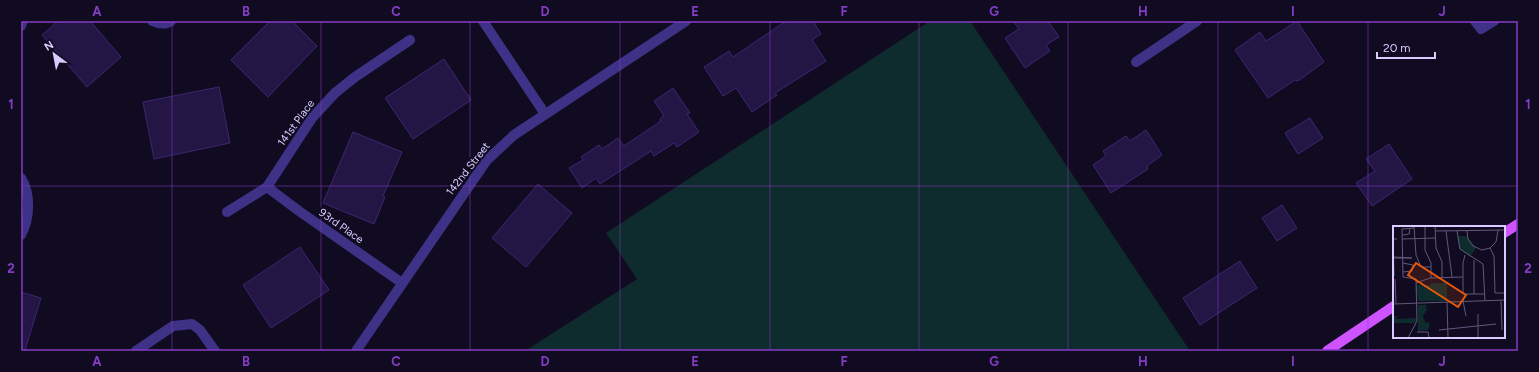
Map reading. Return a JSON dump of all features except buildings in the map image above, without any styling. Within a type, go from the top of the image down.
[{"type":"main road","points":[[1505,232],[1518,224]]},
{"type":"main road","points":[[1326,351],[1393,307]]},
{"type":"street","points":[[21,26],[23,21]]},
{"type":"street","points":[[152,21],[160,24],[167,24],[171,21]]},
{"type":"street","points":[[483,21],[545,114]]},
{"type":"street","name":"142nd Street","points":[[356,351],[488,160],[514,136],[545,114],[686,21]]},
{"type":"street","points":[[1136,62],[1197,21]]},
{"type":"street","points":[[1476,21],[1481,29],[1494,21]]},
{"type":"street","name":"141st Place","points":[[227,212],[267,187],[312,118],[335,93],[355,77],[410,40]]},
{"type":"street","points":[[21,178],[26,185],[29,213],[21,235]]},
{"type":"street","name":"93rd Place","points":[[267,187],[402,283]]},
{"type":"street","points":[[136,351],[173,326],[192,324],[200,330],[215,351]]},
{"type":"green space","points":[[930,21],[970,21],[1190,351],[525,351],[637,279],[606,233]]}]
